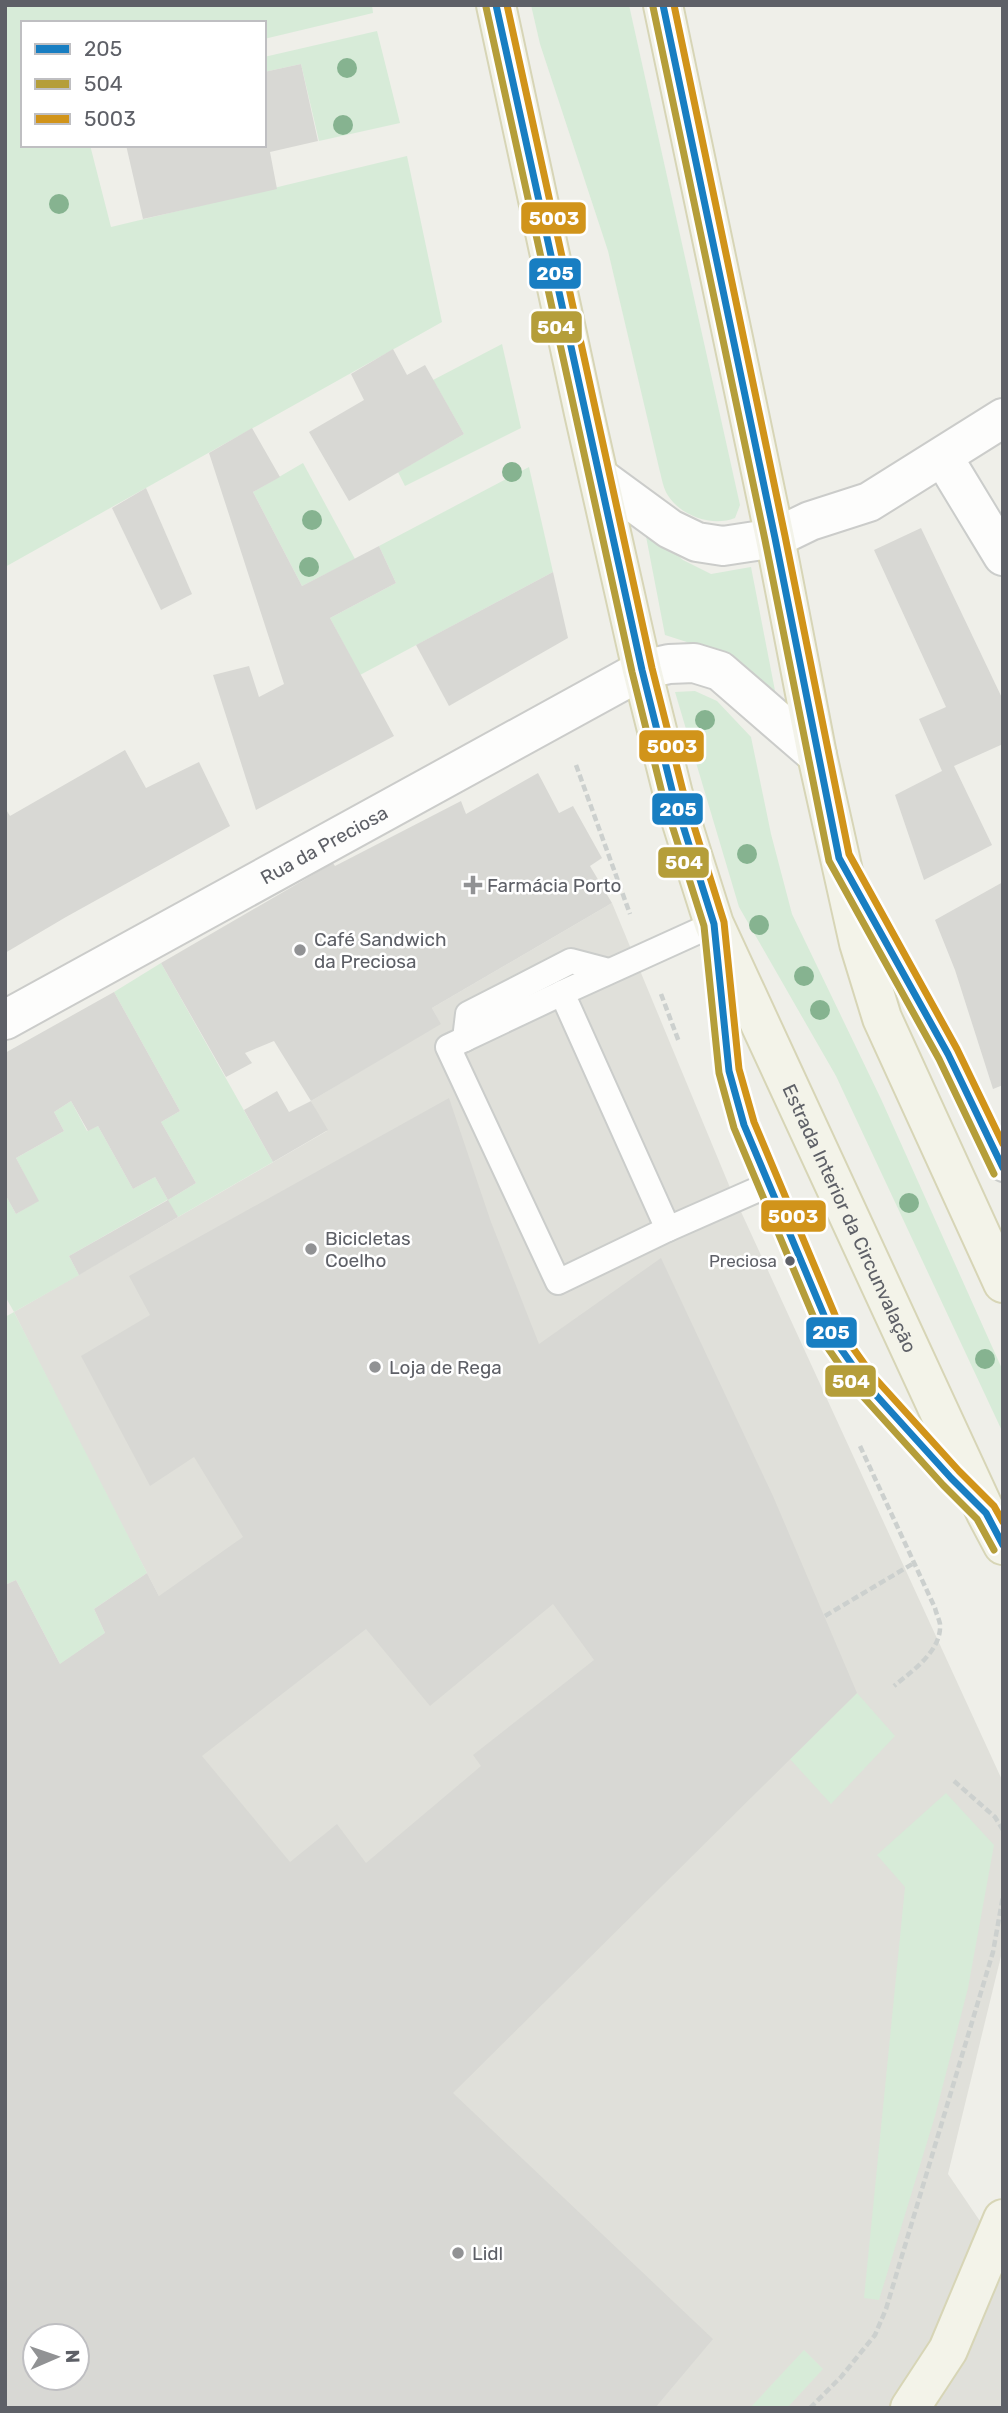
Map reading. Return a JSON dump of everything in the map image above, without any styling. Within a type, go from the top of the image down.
[{"type":"main road","name":"Estrada Interior da Circunvalação","points":[[496,5],[642,670],[673,794],[714,924],[994,1529]]},
{"type":"main road","points":[[663,5],[775,538],[817,755],[859,943],[882,1018],[1003,1283]]},
{"type":"main road","points":[[910,2408],[948,2350],[1003,2219]]},
{"type":"street","points":[[598,477],[670,529],[697,542],[723,547],[775,538],[810,521],[869,502],[1003,418]]},
{"type":"street","points":[[943,457],[1003,556]]},
{"type":"street","name":"Rua da Preciosa","points":[[5,1020],[642,670],[669,664],[694,663],[720,671],[817,755]]},
{"type":"lane","points":[[839,858],[948,1054],[1003,1170]]},
{"type":"lane","points":[[714,924],[448,1047],[558,1282],[768,1185]]},
{"type":"lane","name":"Estrada Interior da Circunvalação","points":[[714,924],[729,1072],[744,1125],[834,1339],[864,1383],[994,1529]]},
{"type":"lane","points":[[465,1039],[468,1014],[571,961],[609,971]]},
{"type":"lane","points":[[562,993],[668,1229]]},
{"type":"path","points":[[825,1616],[914,1563]]},
{"type":"path","points":[[954,1781],[995,1817],[1003,1830]]},
{"type":"path","points":[[810,2408],[841,2378],[876,2335],[886,2309],[993,1952],[1003,1896]]},
{"type":"shaded area","points":[[612,903],[731,1190],[1003,1782],[1003,1948],[948,2174],[1003,2255],[1003,2408],[5,2408],[5,1701],[159,1596],[14,1312],[327,1131],[311,1101],[440,1023],[432,1008]]},
{"type":"green space","points":[[5,5],[372,5],[373,13],[266,39],[266,21],[21,21],[21,147],[91,147],[111,227],[407,156],[442,322],[5,567]]},
{"type":"green space","points":[[531,5],[629,5],[740,505],[735,518],[716,521],[697,518],[673,502],[664,489],[608,251],[540,44]]},
{"type":"green space","points":[[377,31],[400,123],[319,141],[301,64],[266,72],[266,57]]},
{"type":"green space","points":[[502,344],[521,428],[405,486],[398,472],[464,434],[433,380]]},
{"type":"green space","points":[[303,463],[355,559],[302,586],[253,492]]},
{"type":"green space","points":[[529,467],[553,572],[360,675],[330,618],[396,583],[379,546]]},
{"type":"green space","points":[[644,526],[683,560],[711,574],[751,567],[777,701],[693,644],[665,635]]},
{"type":"green space","points":[[695,691],[717,701],[751,737],[771,834],[792,914],[881,1099],[1003,1371],[1003,1433],[836,1076],[739,907],[675,692]]},
{"type":"green space","points":[[161,963],[273,1162],[178,1217],[167,1200],[69,1256],[79,1275],[14,1312],[5,1296],[5,1194],[16,1214],[38,1201],[16,1158],[64,1131],[54,1112],[71,1101],[87,1131],[98,1126],[133,1189],[155,1177],[168,1200],[196,1183],[161,1122],[180,1111],[114,992]]},
{"type":"green space","points":[[14,1312],[147,1573],[94,1609],[105,1633],[60,1664],[16,1580],[5,1585],[5,1317]]},
{"type":"green space","points":[[857,1693],[895,1736],[831,1804],[790,1759]]},
{"type":"green space","points":[[946,1793],[994,1845],[968,1988],[935,2116],[879,2300],[864,2298],[905,1887],[877,1855]]},
{"type":"green space","points":[[804,2350],[823,2369],[787,2408],[750,2408]]},
{"type":"building","points":[[301,64],[318,141],[270,152],[277,189],[143,219],[126,147],[266,147],[266,72]]},
{"type":"building","points":[[393,349],[407,375],[425,365],[464,434],[349,501],[309,432],[364,400],[351,374]]},
{"type":"building","points":[[252,428],[280,477],[253,492],[302,586],[379,546],[396,583],[330,618],[394,736],[256,810],[213,675],[249,666],[259,697],[284,684],[209,453]]},
{"type":"building","points":[[146,488],[192,594],[161,610],[112,508]]},
{"type":"building","points":[[921,528],[1003,700],[1003,744],[954,766],[992,845],[924,880],[895,795],[942,771],[919,719],[946,707],[874,550]]},
{"type":"building","points":[[553,572],[568,638],[449,706],[416,645]]},
{"type":"building","points":[[125,750],[146,788],[199,762],[230,826],[5,953],[5,808],[10,816]]},
{"type":"building","points":[[538,773],[559,813],[573,806],[602,858],[590,866],[612,903],[432,1008],[441,1024],[311,1101],[274,1041],[245,1053],[252,1063],[226,1077],[161,963],[333,863],[335,866],[461,801],[466,814]]},
{"type":"building","points":[[1003,882],[1003,1085],[993,1089],[955,970],[935,920]]},
{"type":"building","points":[[114,992],[180,1111],[161,1122],[196,1183],[168,1200],[155,1177],[133,1189],[98,1126],[88,1131],[71,1101],[54,1112],[64,1131],[16,1158],[39,1201],[16,1214],[5,1194],[5,1053]]},
{"type":"building","points":[[277,1091],[289,1112],[311,1101],[328,1130],[273,1162],[244,1110]]},
{"type":"building","points":[[449,1098],[491,1222],[539,1344],[661,1258],[773,1496],[857,1693],[453,2093],[713,2339],[655,2408],[5,2408],[5,1585],[16,1580],[60,1664],[105,1633],[94,1609],[147,1573],[159,1596],[243,1537],[194,1457],[150,1486],[81,1356],[150,1315],[129,1276]],"holes":[[[553,1604],[594,1660],[473,1755],[481,1766],[366,1863],[337,1824],[290,1862],[202,1756],[366,1629],[430,1706]]]},
{"type":"building","points":[[168,1200],[178,1217],[79,1275],[69,1256]]},
{"type":"transit line","name":"205","points":[[496,5],[642,670],[673,794],[714,924],[729,1071],[744,1125],[834,1339],[865,1383],[986,1513],[1003,1545]]},
{"type":"transit line","name":"5003","points":[[507,5],[652,668],[683,791],[724,922],[739,1069],[754,1122],[843,1334],[873,1376],[994,1506],[1003,1522]]},
{"type":"transit line","name":"205","points":[[663,5],[839,858],[948,1054],[1003,1168]]},
{"type":"transit line","name":"5003","points":[[674,5],[849,854],[957,1049],[1003,1144]]},
{"type":"transit line","name":"504","points":[[486,7],[632,672],[663,797],[704,926],[719,1073],[734,1128],[825,1344],[857,1390],[977,1519],[994,1550]]},
{"type":"transit line","name":"504","points":[[653,7],[765,540],[829,861],[939,1059],[994,1174]]},
{"type":"place","name":"Farmácia Porto","points":[[473,885]]},
{"type":"place","name":"Café Sandwich da Preciosa","points":[[300,950]]},
{"type":"place","name":"Bicicletas Coelho","points":[[311,1249]]},
{"type":"place","name":"Preciosa","points":[[790,1261]]},
{"type":"place","name":"Loja de Rega","points":[[375,1367]]},
{"type":"place","name":"Lidl","points":[[458,2253]]}]
